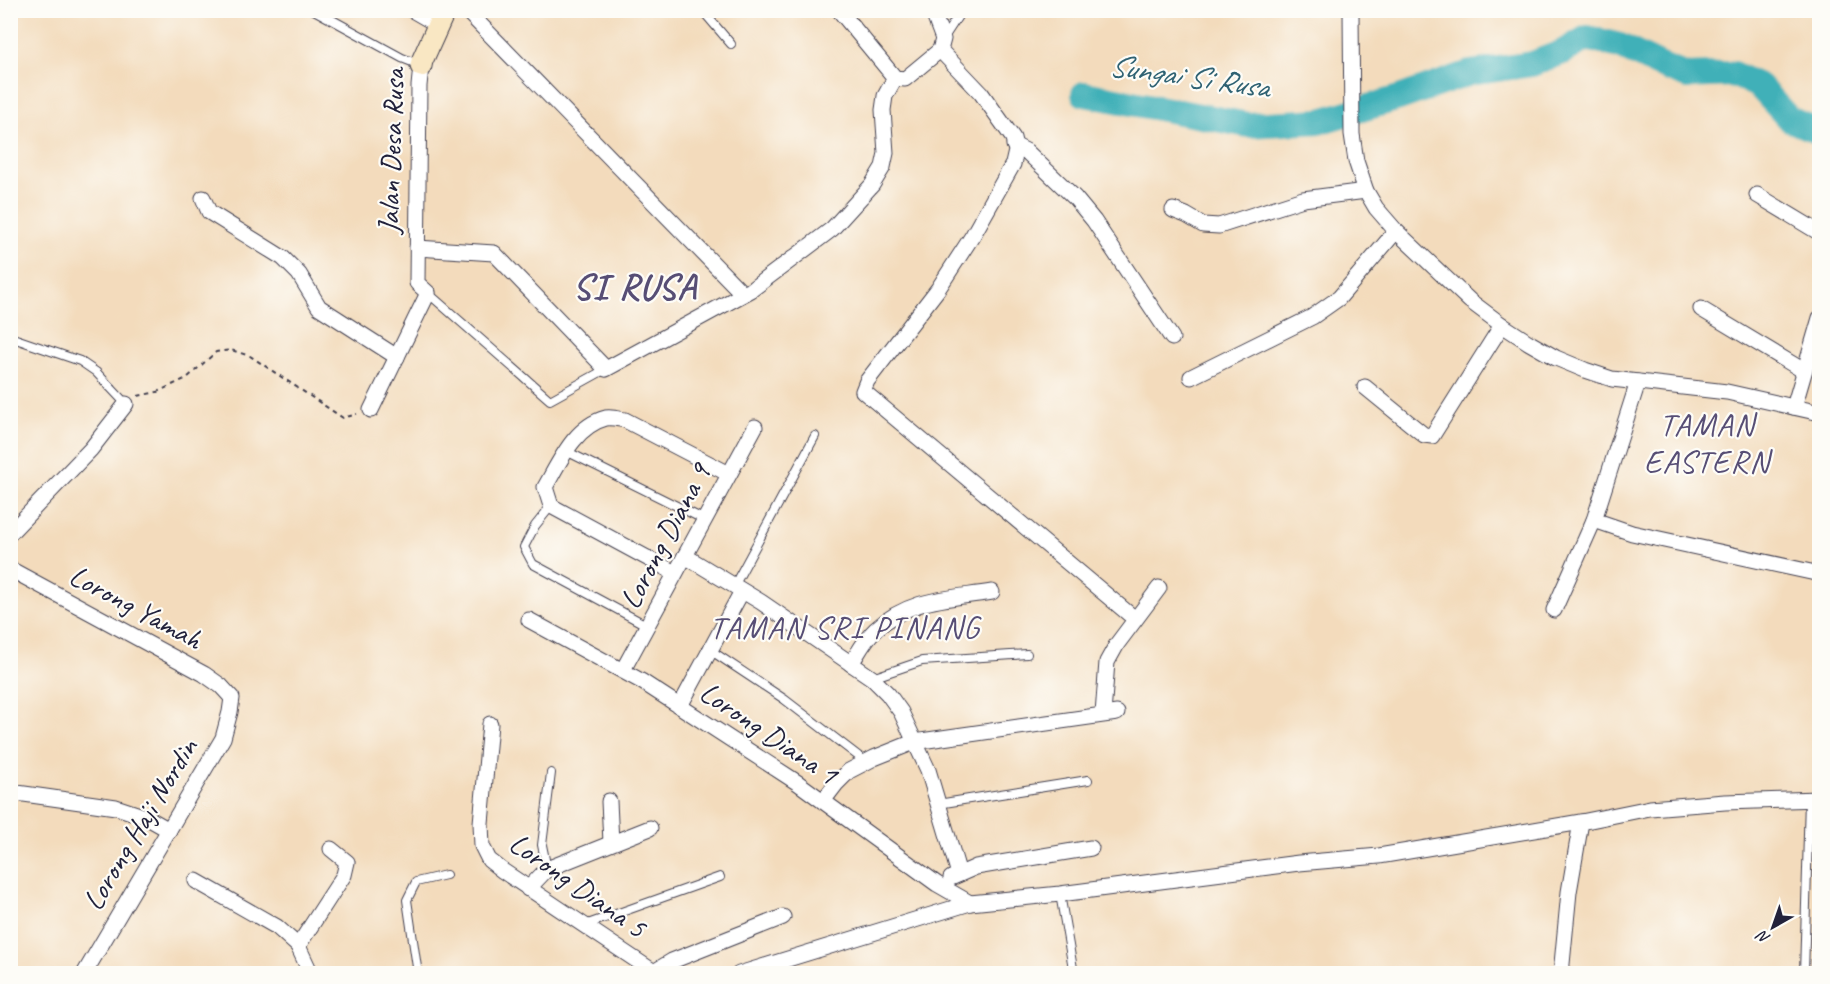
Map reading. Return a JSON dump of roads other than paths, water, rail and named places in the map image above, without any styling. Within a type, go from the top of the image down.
[{"type":"street","points":[[412,10],[442,18]]},
{"type":"street","points":[[466,10],[743,294]]},
{"type":"street","points":[[839,10],[895,78],[905,79],[942,44]]},
{"type":"street","points":[[932,10],[942,44],[1013,138],[1016,151],[1013,164],[973,235],[938,289],[867,381],[863,391],[1135,619]]},
{"type":"street","points":[[1351,10],[1352,134],[1356,161],[1366,191],[1396,231],[1470,301],[1502,325],[1556,358],[1612,379],[1727,392],[1820,413]]},
{"type":"street","name":"Jalan Desa Rusa","points":[[428,293],[417,283],[419,86],[422,61],[442,18]]},
{"type":"street","points":[[417,248],[494,253],[606,369],[751,290],[832,229],[872,185],[883,167],[886,153],[883,110],[885,96],[895,78]]},
{"type":"street","points":[[1014,145],[1026,151],[1075,198],[1094,221],[1172,338]]},
{"type":"street","points":[[1173,210],[1203,225],[1220,226],[1303,199],[1366,191]]},
{"type":"street","points":[[1757,195],[1820,233]]},
{"type":"street","points":[[203,198],[209,212],[283,258],[299,274],[319,307],[397,357]]},
{"type":"street","points":[[1191,377],[1312,316],[1339,298],[1396,231]]},
{"type":"street","points":[[371,410],[428,293]]},
{"type":"street","points":[[1701,309],[1804,372]]},
{"type":"street","points":[[1794,407],[1820,318]]},
{"type":"street","points":[[1365,387],[1424,435],[1432,436],[1502,325]]},
{"type":"street","points":[[1554,610],[1594,520],[1638,382]]},
{"type":"street","points":[[10,533],[91,449],[126,404]]},
{"type":"street","points":[[675,573],[551,506],[545,487],[566,451],[586,426],[609,417],[625,420],[729,474]]},
{"type":"street","name":"Lorong Diana 9","points":[[623,670],[755,427]]},
{"type":"street","points":[[1594,520],[1632,533],[1820,574]]},
{"type":"street","points":[[685,556],[761,602],[872,678],[888,694],[901,712],[928,770],[959,874]]},
{"type":"street","name":"Lorong Yamah","points":[[10,569],[204,674],[221,686],[232,698]]},
{"type":"street","points":[[680,706],[710,650],[738,588]]},
{"type":"street","points":[[823,801],[836,783],[849,771],[914,742],[1110,714],[1107,662],[1135,619],[1159,588]]},
{"type":"street","points":[[851,664],[874,632],[897,613],[922,603],[992,592]]},
{"type":"street","name":"Lorong Diana 1","points":[[529,620],[623,670],[680,706],[823,801],[937,884],[970,903]]},
{"type":"street","name":"Lorong Haji Nordin","points":[[84,974],[223,738],[232,698]]},
{"type":"street","name":"Lorong Diana 5","points":[[490,724],[481,823],[482,846],[489,860],[528,889],[656,973]]},
{"type":"street","points":[[10,792],[116,807],[146,818],[169,830]]},
{"type":"street","points":[[739,974],[970,903],[1060,894],[1299,863],[1379,856],[1650,808],[1725,802],[1814,799]]},
{"type":"street","points":[[609,801],[611,843]]},
{"type":"street","points":[[1561,974],[1569,892],[1581,822]]},
{"type":"street","points":[[528,889],[547,869],[650,828]]},
{"type":"street","points":[[937,884],[976,867],[1091,848]]},
{"type":"street","points":[[298,946],[344,875],[347,862],[331,849]]},
{"type":"street","points":[[196,880],[277,927],[298,946],[311,974]]},
{"type":"street","points":[[656,973],[672,961],[783,917]]},
{"type":"lane","points":[[314,10],[421,66]]},
{"type":"lane","points":[[702,10],[731,44]]},
{"type":"lane","points":[[942,44],[962,10]]},
{"type":"lane","points":[[428,293],[550,400],[606,369]]},
{"type":"lane","points":[[10,337],[80,361],[96,372],[126,404]]},
{"type":"lane","points":[[738,588],[815,436]]},
{"type":"lane","points":[[566,451],[705,520]]},
{"type":"lane","points":[[551,506],[535,526],[524,547],[533,564],[648,626]]},
{"type":"lane","points":[[710,650],[784,699],[866,762]]},
{"type":"lane","points":[[872,678],[922,662],[1027,654]]},
{"type":"lane","points":[[547,869],[542,845],[551,773]]},
{"type":"lane","points":[[938,804],[1088,780]]},
{"type":"lane","points":[[1804,974],[1814,799]]},
{"type":"lane","points":[[418,974],[407,900],[416,882],[446,875]]},
{"type":"lane","points":[[584,925],[720,877]]},
{"type":"lane","points":[[1060,894],[1074,974]]},
{"type":"waterway","name":"Sungai Si Rusa","points":[[1084,94],[1248,125],[1321,121],[1399,98],[1470,73],[1532,64],[1563,52],[1587,38],[1620,46],[1687,76],[1733,74],[1759,86],[1789,119],[1817,131],[1820,130]]},
{"type":"district","name":"SI RUSA","points":[[635,287]]},
{"type":"district","name":"TAMAN EASTERN","points":[[1707,442]]},
{"type":"district","name":"TAMAN SRI PINANG","points":[[845,627]]}]
